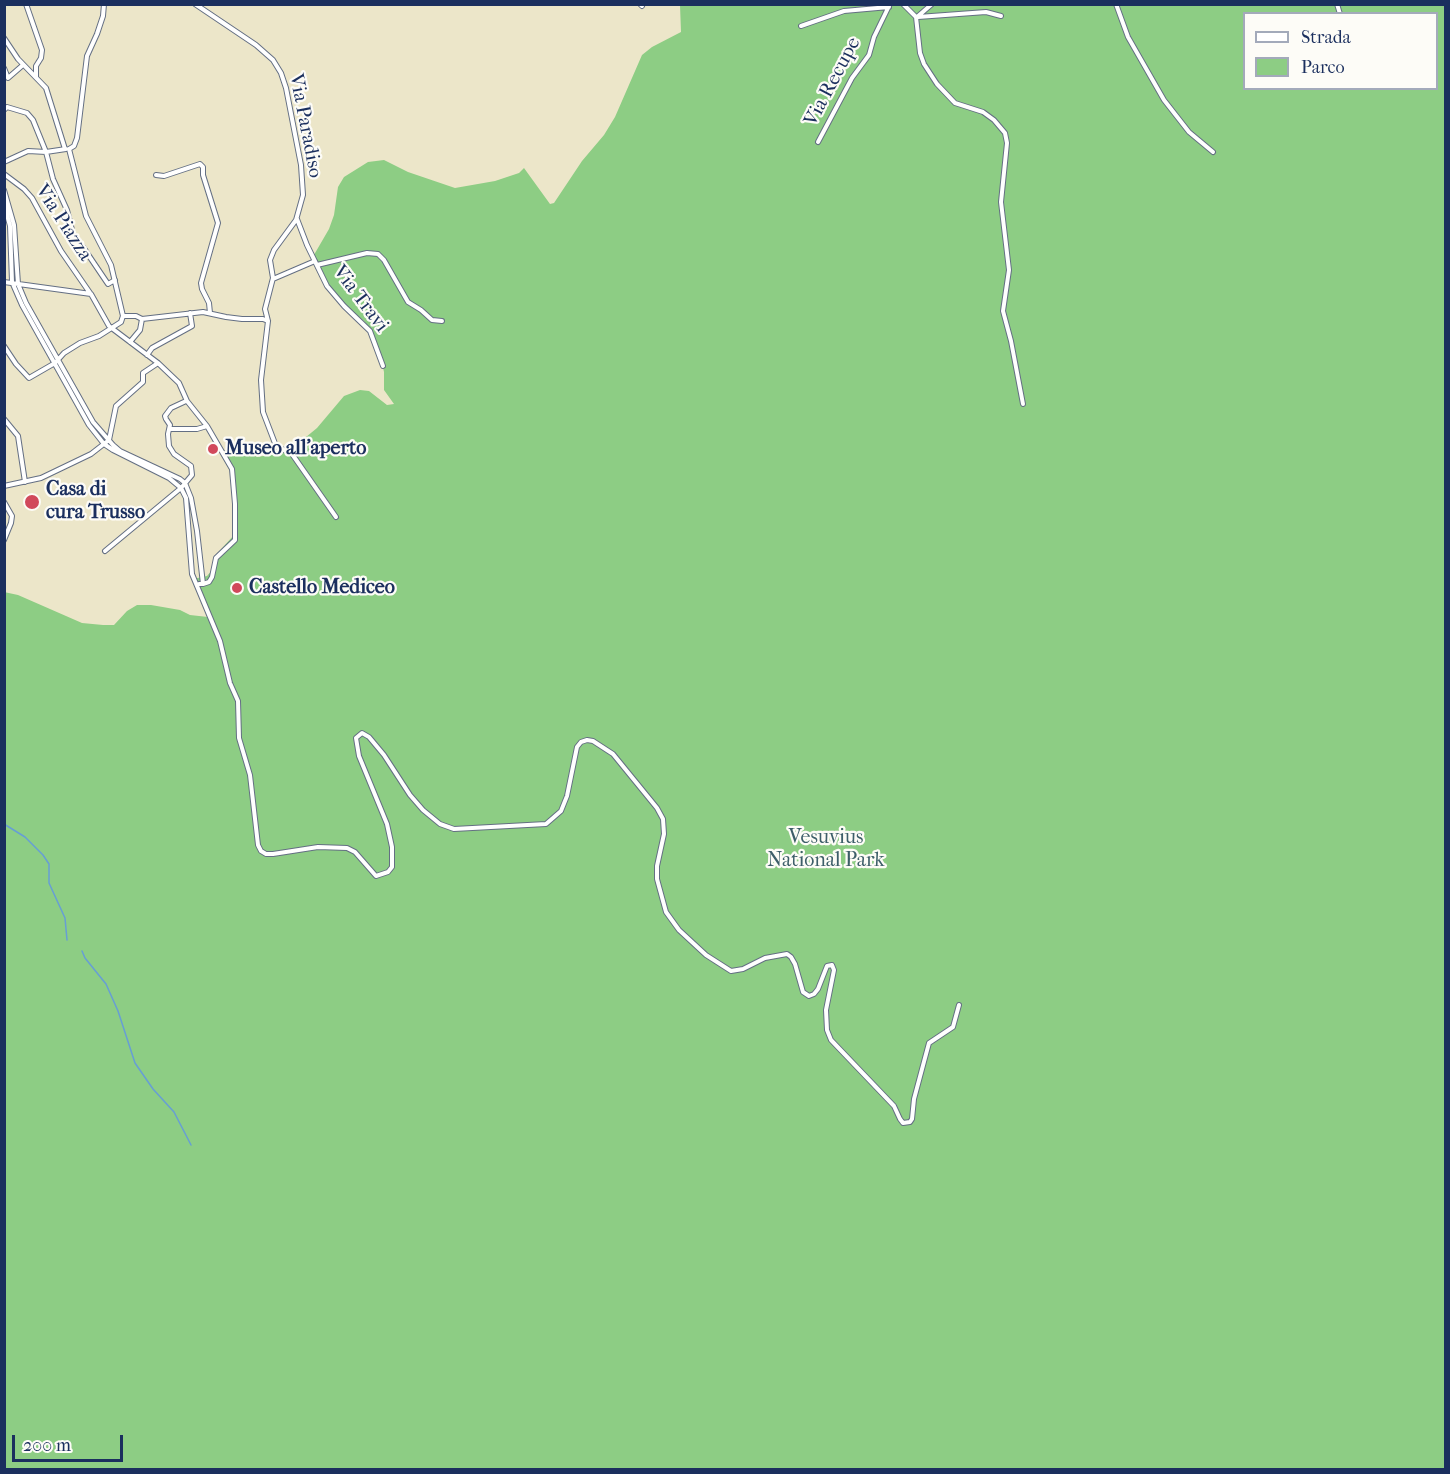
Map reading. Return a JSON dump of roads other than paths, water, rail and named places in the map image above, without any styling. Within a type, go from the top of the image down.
[{"type":"street","points":[[26,4],[42,50],[41,58],[36,66],[37,78]]},
{"type":"street","points":[[4,162],[28,151],[46,152],[74,146],[77,138],[87,56],[100,25],[104,4]]},
{"type":"street","name":"Via Paradiso","points":[[195,4],[256,45],[273,60],[281,73],[301,165],[303,195],[297,218],[271,255],[272,280],[265,309],[268,321],[261,380],[263,412],[276,446],[292,454],[336,517]]},
{"type":"street","points":[[903,4],[917,17],[920,53],[937,84],[955,103],[983,112],[994,120],[1005,133],[1007,143],[1001,202],[1010,270],[1003,311],[1023,404]]},
{"type":"street","points":[[917,17],[933,4]]},
{"type":"street","points":[[1116,4],[1128,37],[1164,100],[1189,132],[1213,152]]},
{"type":"street","points":[[801,26],[844,11],[890,6]]},
{"type":"street","name":"Via Recupe","points":[[818,142],[852,78],[868,55],[874,37],[890,6]]},
{"type":"street","points":[[917,17],[986,12],[1001,16]]},
{"type":"street","points":[[4,38],[23,65],[46,88],[51,97],[86,216],[105,252],[115,280],[123,316],[121,322],[112,328],[80,343],[29,378],[4,346]]},
{"type":"street","points":[[4,68],[7,79],[23,65]]},
{"type":"street","points":[[4,103],[5,109],[27,112],[33,120],[46,152],[53,180],[68,210],[75,242],[83,247],[108,284],[115,280]]},
{"type":"street","points":[[156,175],[164,176],[200,164],[203,167],[203,175],[218,223],[201,283],[209,303],[210,313]]},
{"type":"street","name":"Via Piazza","points":[[4,174],[32,198],[61,251],[112,328],[158,363],[179,383],[187,401],[207,426],[232,469],[235,535],[233,543],[216,558],[212,577],[204,584]]},
{"type":"street","points":[[4,190],[14,225],[18,284],[26,303],[93,422],[106,442],[180,478],[185,483],[191,498],[204,584],[198,584]]},
{"type":"street","points":[[4,204],[10,226],[12,282],[22,305],[89,425],[118,453],[169,478],[182,488],[186,498],[192,574],[220,641],[230,683],[235,693],[239,710],[239,738],[250,775],[258,845],[261,851],[273,854],[318,847],[347,848],[355,852],[376,876],[388,872],[392,867],[392,847],[387,824],[359,756],[356,738],[359,734],[369,736],[423,810],[440,824],[454,829],[546,824],[561,811],[567,796],[577,747],[581,742],[587,740],[602,746],[625,769],[657,808],[663,819],[664,834],[657,866],[657,879],[666,912],[679,930],[706,955],[731,971],[743,969],[765,958],[787,954],[795,964],[803,992],[809,996],[818,989],[827,966],[832,965],[834,970],[827,1001],[827,1030],[831,1040],[894,1106],[903,1123],[910,1122],[929,1043],[953,1027],[959,1005]]},
{"type":"street","name":"Via Travi","points":[[297,218],[316,263],[332,292],[370,331],[383,366]]},
{"type":"street","points":[[272,280],[316,263],[367,253],[378,254],[384,260],[408,302],[432,320],[442,321]]},
{"type":"street","points":[[4,282],[90,294]]},
{"type":"street","points":[[147,355],[152,348],[192,326],[190,313]]},
{"type":"street","points":[[123,316],[136,316],[142,319],[210,313],[242,320],[263,319],[268,321]]},
{"type":"street","points":[[130,342],[140,330],[142,319]]},
{"type":"street","points":[[4,486],[42,478],[82,459],[106,442],[116,406],[143,382],[143,374],[158,363]]},
{"type":"street","points":[[105,551],[182,488],[193,471],[188,463],[174,454],[169,446],[168,434],[171,429],[166,419],[167,412],[171,408],[187,401]]},
{"type":"street","points":[[4,419],[18,436],[25,482]]},
{"type":"street","points":[[171,429],[197,429],[207,426]]},
{"type":"street","points":[[4,502],[12,516],[4,540]]},
{"type":"waterway","points":[[4,824],[25,837],[49,864],[49,883],[65,918],[67,940]]},
{"type":"waterway","points":[[82,951],[106,984],[118,1011],[135,1063],[153,1089],[174,1112],[191,1145]]},
{"type":"place","name":"Museo all'aperto","points":[[213,449]]},
{"type":"place","name":"Casa di cura Trusso","points":[[32,502]]},
{"type":"place","name":"Castello Mediceo","points":[[237,588]]},
{"type":"park label","name":"Vesuvius National Park","points":[[826,850]]}]
